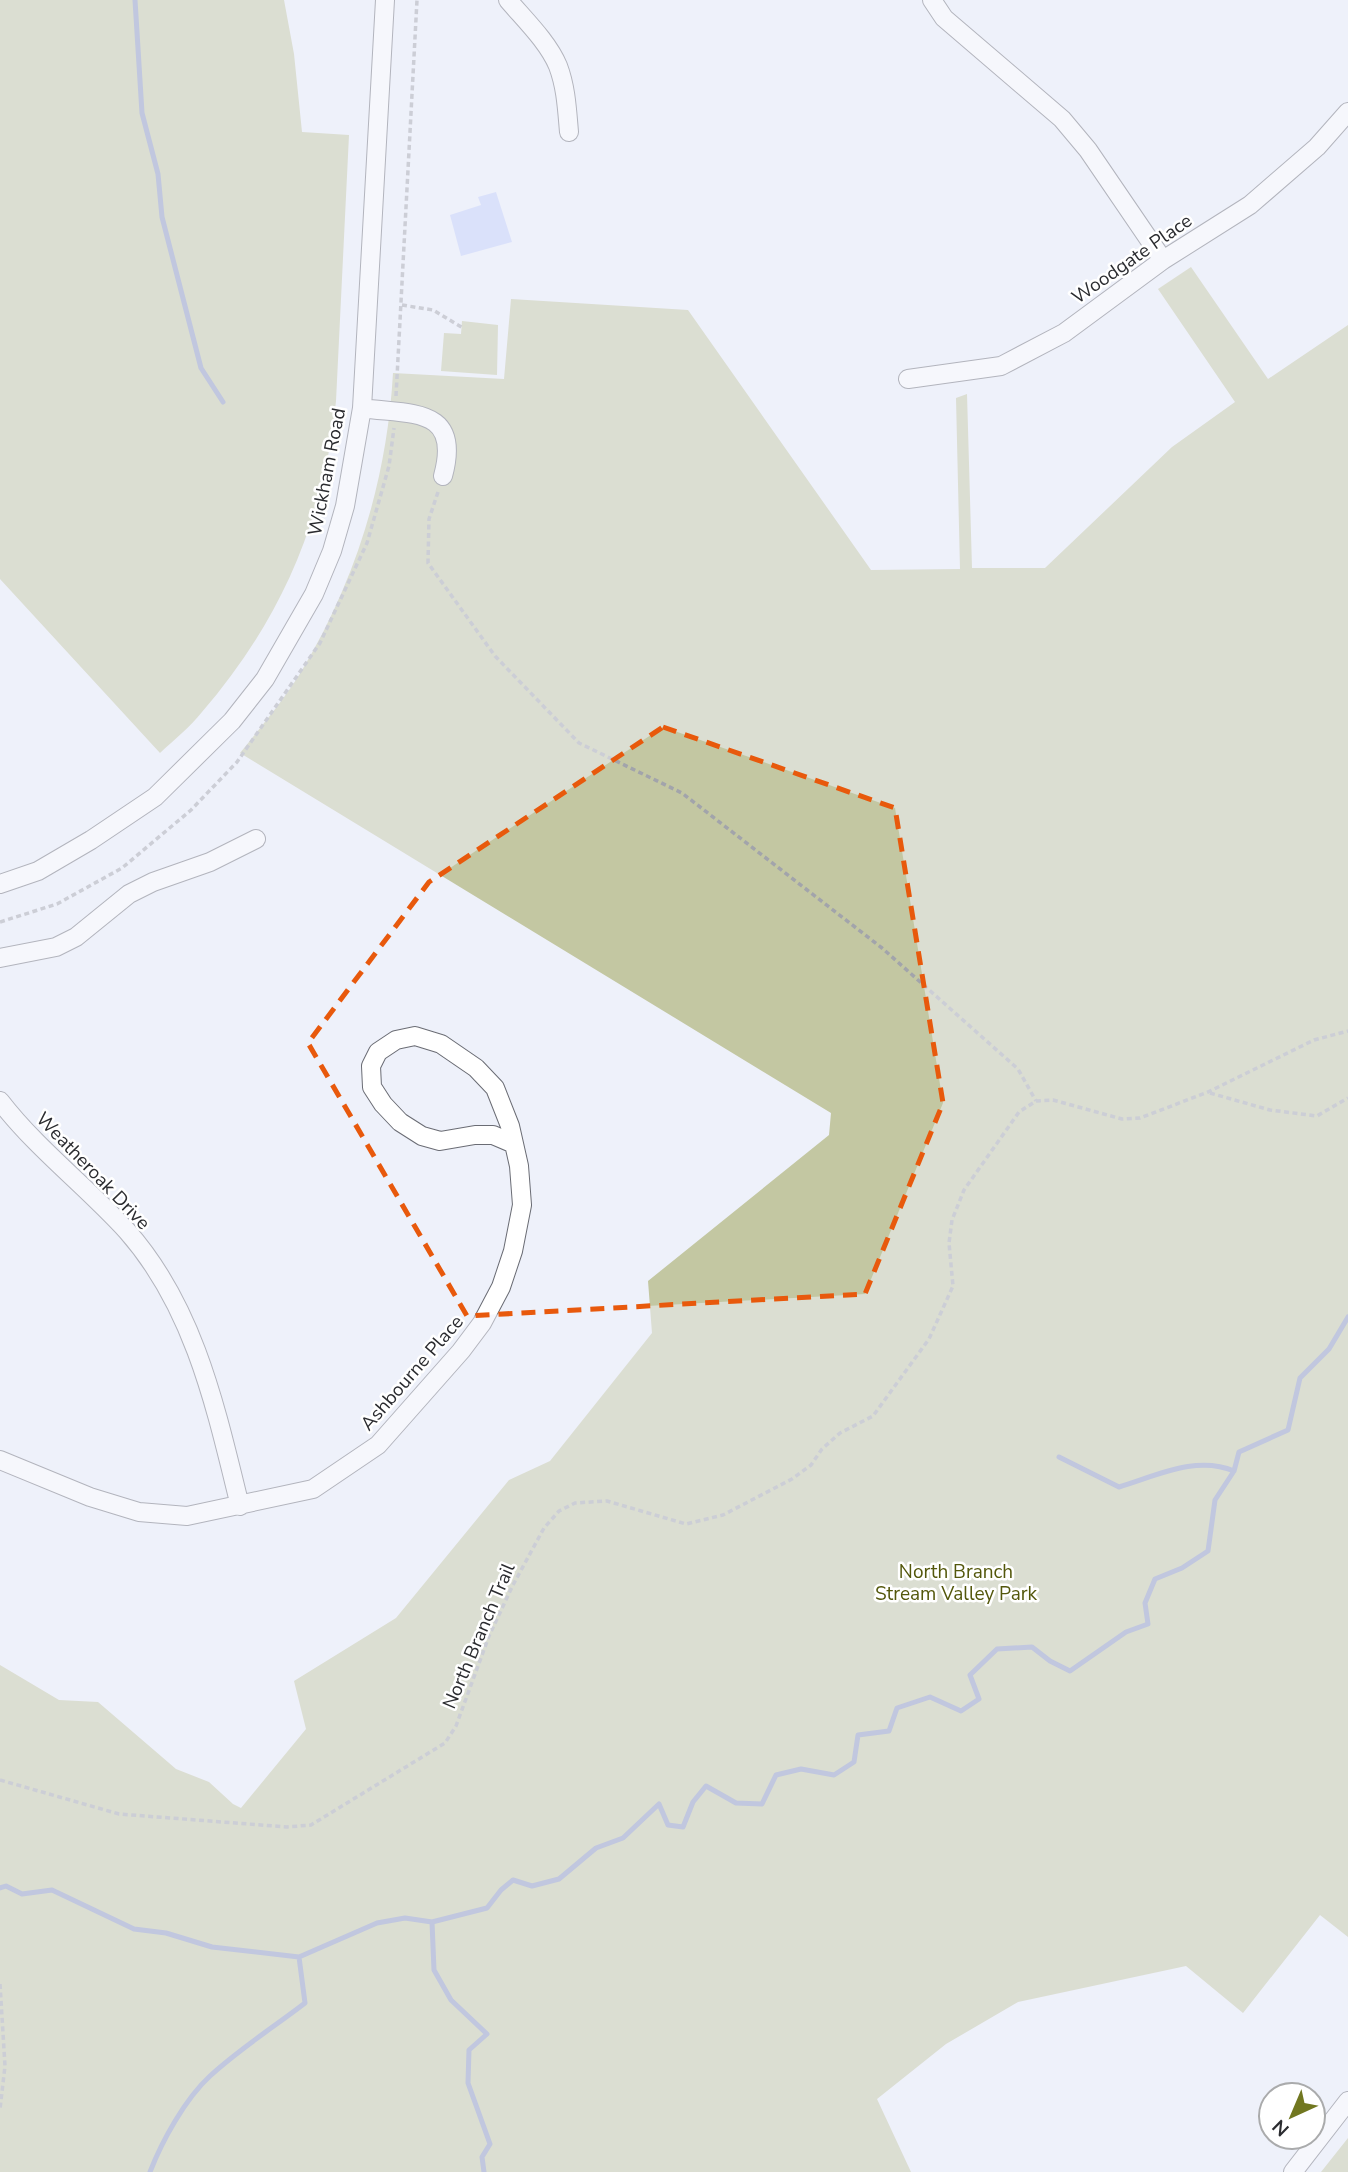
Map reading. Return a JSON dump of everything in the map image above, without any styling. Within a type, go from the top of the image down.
[{"type":"street","name":"Wickham Road","points":[[0,884],[38,871],[91,840],[155,797],[232,721],[265,680],[314,594],[332,551],[345,506],[362,408],[386,0]]},
{"type":"street","points":[[508,0],[557,64],[567,100],[569,131]]},
{"type":"street","points":[[932,0],[944,18],[1062,119],[1088,150],[1163,260]]},
{"type":"street","name":"Woodgate Place","points":[[908,379],[1001,366],[1064,333],[1163,260],[1250,205],[1317,147],[1348,112]]},
{"type":"street","points":[[362,408],[419,414],[437,423],[444,434],[447,459],[443,476]]},
{"type":"street","points":[[0,958],[56,947],[76,937],[129,894],[153,882],[209,862],[256,839]]},
{"type":"street","name":"Ashbourne Place","points":[[0,1460],[90,1497],[139,1512],[187,1516],[313,1489],[378,1445],[482,1323],[501,1287],[513,1251],[522,1205],[519,1166],[510,1126],[495,1088],[476,1068],[441,1044],[415,1035],[396,1040],[378,1052],[371,1066],[372,1087],[400,1122],[422,1136],[440,1141],[493,1135],[514,1144]]},
{"type":"street","name":"Weatheroak Drive","points":[[0,1101],[22,1130],[128,1232],[169,1290],[192,1339],[211,1390],[240,1506]]},
{"type":"street","points":[[1293,2172],[1348,2101]]},
{"type":"path","points":[[0,922],[57,904],[122,868],[191,810],[237,762],[320,642],[368,543],[389,466],[394,413],[417,0]]},
{"type":"path","points":[[402,304],[433,310],[463,328]]},
{"type":"path","points":[[443,476],[429,519],[428,563],[495,656],[579,743],[682,793],[883,948],[1018,1069],[1036,1101],[1053,1100],[1122,1119],[1140,1118],[1208,1092],[1314,1040],[1348,1031]]},
{"type":"path","points":[[1208,1092],[1270,1110],[1317,1116],[1348,1098]]},
{"type":"path","name":"North Branch Trail","points":[[0,1780],[119,1814],[286,1827],[311,1825],[445,1743],[456,1726],[489,1636],[513,1585],[544,1528],[559,1511],[575,1503],[607,1501],[686,1524],[723,1515],[792,1479],[811,1465],[822,1449],[840,1433],[873,1416],[929,1339],[953,1286],[950,1231],[964,1191],[1019,1112],[1036,1101]]},
{"type":"path","points":[[0,1984],[5,2066],[0,2109]]},
{"type":"highlighted area","points":[[663,727],[895,808],[943,1103],[865,1294],[467,1316],[308,1043],[429,882]]},
{"type":"green space","points":[[0,0],[284,0],[294,54],[302,132],[349,135],[336,401],[330,445],[309,528],[276,605],[255,641],[197,718],[160,753],[0,579]]},
{"type":"green space","name":"North Branch Stream Valley Park","points":[[1191,267],[1268,379],[1348,325],[1348,1937],[1320,1915],[1243,2013],[1186,1966],[1018,2002],[946,2044],[877,2099],[911,2172],[0,2172],[0,1665],[59,1700],[98,1702],[176,1769],[209,1782],[241,1808],[306,1729],[294,1681],[396,1618],[509,1480],[550,1461],[652,1333],[648,1281],[829,1135],[831,1113],[240,753],[301,672],[338,602],[353,565],[376,490],[384,452],[393,373],[504,379],[511,299],[688,310],[871,570],[960,569],[956,398],[967,394],[972,568],[1045,568],[1172,447],[1235,402],[1158,289]]},
{"type":"green space","points":[[462,321],[498,325],[497,375],[441,371],[444,333],[461,334]]},
{"type":"green space","points":[[1348,2138],[1348,2172],[1321,2172]]},
{"type":"building","points":[[496,192],[512,242],[461,256],[450,215],[481,205],[478,197]]},
{"type":"waterway","points":[[135,0],[142,113],[158,174],[162,217],[201,368],[223,402]]},
{"type":"waterway","points":[[0,1888],[6,1886],[22,1894],[52,1890],[134,1929],[166,1933],[212,1947],[299,1957],[377,1923],[405,1918],[432,1922],[487,1908],[513,1880],[532,1886],[559,1879],[596,1848],[623,1838],[659,1804],[668,1825],[683,1827],[693,1802],[706,1786],[736,1803],[762,1804],[776,1775],[801,1769],[834,1775],[854,1762],[858,1735],[889,1731],[897,1708],[930,1697],[961,1711],[979,1699],[970,1675],[997,1649],[1032,1647],[1050,1661],[1070,1671],[1126,1632],[1148,1624],[1145,1603],[1155,1579],[1182,1568],[1208,1551],[1215,1500],[1234,1471],[1239,1452],[1288,1430],[1300,1378],[1329,1349],[1348,1317]]},
{"type":"waterway","points":[[1059,1457],[1119,1487],[1191,1466],[1205,1465],[1234,1471]]},
{"type":"waterway","points":[[432,1922],[434,1970],[451,2000],[487,2034],[469,2050],[468,2083],[490,2144],[482,2157],[484,2172]]},
{"type":"waterway","points":[[150,2172],[175,2121],[201,2085],[233,2057],[305,2003],[299,1957]]}]
